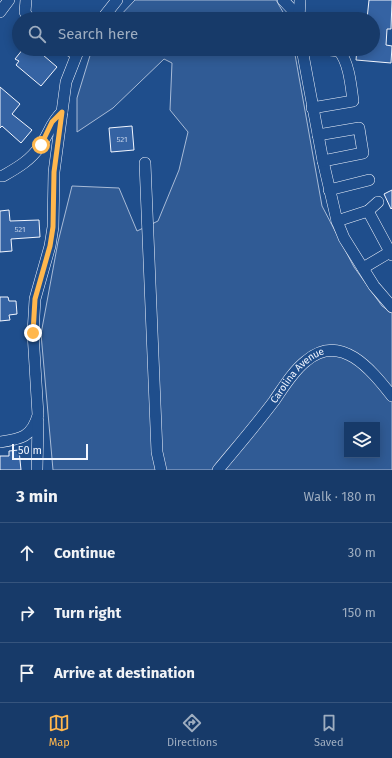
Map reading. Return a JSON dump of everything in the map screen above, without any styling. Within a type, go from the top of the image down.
[{"type":"street","points":[[0,12],[9,0]]},
{"type":"street","points":[[25,12],[26,0]]},
{"type":"street","points":[[108,12],[117,0]]},
{"type":"street","points":[[283,0],[294,12]]},
{"type":"street","points":[[299,12],[300,0]]},
{"type":"street","points":[[37,470],[38,415],[33,318],[38,285],[50,246],[53,227],[54,172],[66,82],[73,56]]},
{"type":"street","points":[[303,56],[312,108],[337,221],[344,238],[374,286],[392,306]]},
{"type":"street","points":[[312,108],[353,101],[349,76],[343,56]]},
{"type":"street","points":[[0,176],[3,176],[25,163],[36,152],[52,122],[62,112]]},
{"type":"street","points":[[318,135],[359,128],[363,153],[323,161]]},
{"type":"street","points":[[145,163],[154,398],[157,452],[161,470]]},
{"type":"street","points":[[329,190],[369,180]]},
{"type":"street","points":[[337,221],[368,211],[378,202]]},
{"type":"street","points":[[363,268],[391,254],[368,211]]},
{"type":"street","name":"Carolina Avenue","points":[[218,470],[260,420],[300,366],[314,355],[334,351],[354,356],[379,380],[392,396]]},
{"type":"street","points":[[0,442],[25,437],[35,425],[38,415]]},
{"type":"shaded area","points":[[135,0],[276,0],[283,12],[124,12]]},
{"type":"shaded area","points":[[90,56],[295,56],[322,206],[354,267],[382,306],[392,313],[392,470],[53,470],[41,334],[58,242],[72,186],[119,188],[137,231],[158,221],[179,170],[188,132],[170,110],[172,63],[164,59],[113,108],[77,132],[77,98]]},
{"type":"building","points":[[369,0],[392,0],[391,29],[387,29],[386,45],[392,46],[391,63],[356,60],[356,56],[380,56],[380,12],[368,12]]},
{"type":"building","points":[[17,56],[44,56],[57,67],[41,86],[16,65],[19,61],[15,59]]},
{"type":"building","points":[[0,87],[20,104],[12,114],[32,130],[21,143],[2,126],[0,128]]},
{"type":"building","points":[[132,126],[134,150],[111,152],[109,128]]},
{"type":"building","points":[[392,190],[392,208],[391,209],[384,194]]},
{"type":"building","points":[[9,210],[10,221],[39,220],[40,237],[11,239],[12,251],[0,252],[0,211]]},
{"type":"building","points":[[0,297],[8,297],[9,301],[16,301],[17,314],[9,315],[10,320],[0,321]]},
{"type":"building","points":[[19,450],[21,470],[0,470],[0,456],[9,456],[9,451]]},
{"type":"route","points":[[33,333],[35,299],[50,246],[53,227],[52,200],[54,172],[62,112],[52,122],[41,145]]}]
